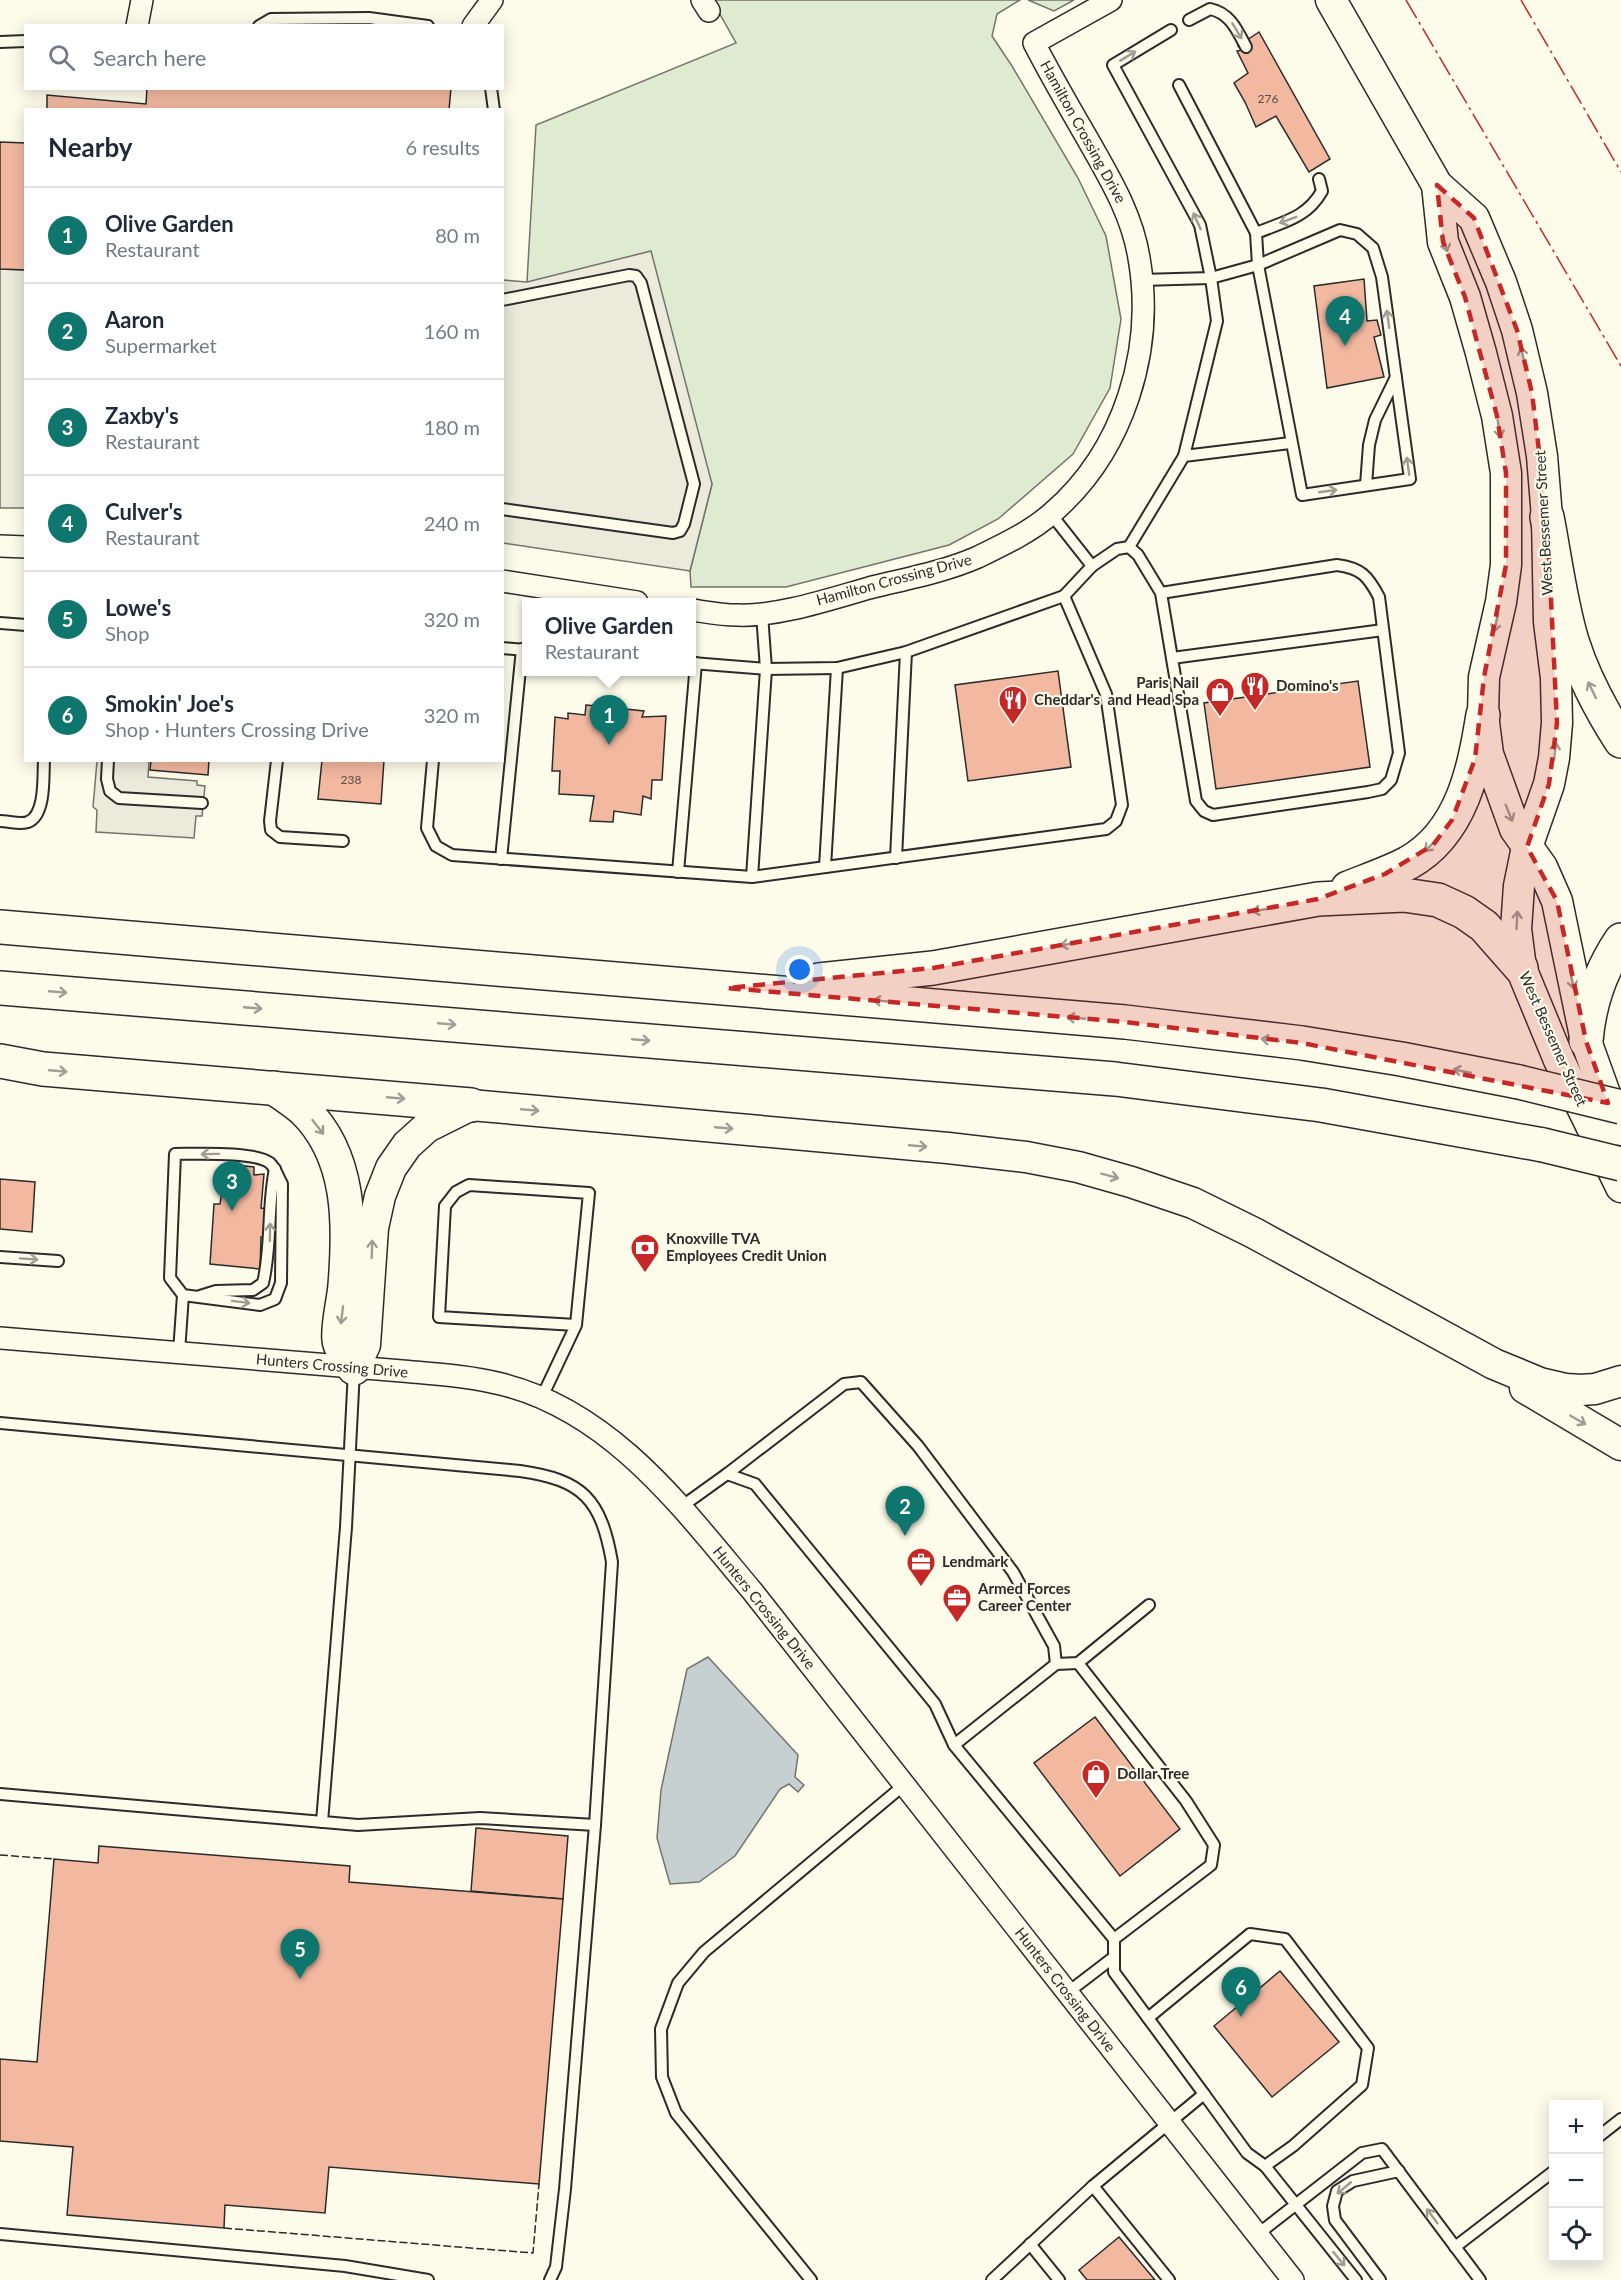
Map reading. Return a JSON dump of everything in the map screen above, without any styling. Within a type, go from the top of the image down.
[{"type":"highway","points":[[1547,517],[1572,640],[1584,674],[1605,716],[1621,741]]},
{"type":"highway","points":[[1318,899],[1385,874],[1410,862],[1433,845],[1452,820],[1465,794],[1475,759],[1483,715]]},
{"type":"highway","points":[[727,988],[873,976],[933,968],[1318,899],[1404,895],[1438,900],[1464,912],[1484,926],[1521,968]]},
{"type":"highway","points":[[0,927],[1125,1022],[1302,1043],[1401,1059],[1519,1082],[1621,1107]]},
{"type":"highway","points":[[1586,1041],[1588,1017],[1599,982],[1621,940]]},
{"type":"highway","points":[[0,988],[1115,1079],[1321,1105],[1543,1145],[1621,1164]]},
{"type":"highway","points":[[0,1061],[43,1069],[471,1105]]},
{"type":"highway","points":[[274,1088],[303,1109],[322,1131],[334,1151],[346,1204],[349,1242],[339,1341],[354,1368]]},
{"type":"main road","name":"West Bessemer Street","points":[[1331,0],[1437,185],[1474,218],[1501,282],[1517,330],[1532,393],[1542,456],[1547,517],[1549,622],[1556,678],[1557,723],[1549,783],[1527,847],[1519,886],[1516,929],[1521,968],[1559,1060],[1621,1187]]},
{"type":"main road","name":"West Bessemer Street","points":[[1437,185],[1443,242],[1465,297],[1481,353],[1497,416],[1506,473],[1506,565],[1501,602],[1484,677],[1483,715],[1488,754],[1515,829],[1542,867],[1557,901],[1574,994],[1586,1041],[1608,1102],[1621,1130]]},
{"type":"main road","points":[[354,1368],[365,1345],[373,1228],[380,1196],[391,1168],[407,1144],[427,1127],[471,1105],[948,1148],[1026,1157],[1078,1167],[1193,1203],[1254,1233],[1494,1364],[1540,1383],[1566,1389],[1595,1389],[1621,1381]]},
{"type":"main road","points":[[1494,1364],[1534,1394],[1621,1445]]},
{"type":"street","points":[[137,24],[142,0]]},
{"type":"street","points":[[474,24],[492,0]]},
{"type":"street","name":"Hamilton Crossing Drive","points":[[696,610],[738,615],[762,614],[921,575],[976,557],[1007,542],[1051,514],[1076,489],[1096,464],[1115,432],[1127,402],[1143,333],[1139,257],[1126,210],[1034,43],[1111,0]]},
{"type":"street","points":[[0,546],[24,547]]},
{"type":"street","points":[[504,581],[606,598]]},
{"type":"street","name":"Hunters Crossing Drive","points":[[0,1338],[469,1378],[501,1384],[576,1413],[610,1438],[650,1474],[753,1592],[1293,2280]]},
{"type":"lane","points":[[1189,20],[1210,9],[1222,11],[1233,24],[1246,47]]},
{"type":"lane","points":[[262,24],[271,19],[369,18],[413,24]]},
{"type":"lane","points":[[696,663],[766,669],[837,668],[906,652],[1064,596],[1092,566],[1117,549],[1129,547],[1184,456],[1217,321],[1200,225],[1113,65],[1171,30]]},
{"type":"lane","points":[[0,42],[24,40]]},
{"type":"lane","points":[[1141,280],[1211,278],[1258,265],[1340,230],[1357,234],[1372,248],[1382,277],[1410,479],[1302,495],[1290,443],[1258,265],[1256,233],[1179,84]]},
{"type":"lane","points":[[491,90],[494,108]]},
{"type":"lane","points":[[1256,233],[1302,215],[1316,202],[1322,191],[1319,179]]},
{"type":"lane","points":[[504,300],[629,275],[636,276],[641,283],[694,484],[684,524],[680,531],[673,533],[504,509]]},
{"type":"lane","points":[[1366,485],[1369,445],[1375,420],[1396,377]]},
{"type":"lane","points":[[1184,456],[1290,443]]},
{"type":"lane","points":[[1051,514],[1092,566]]},
{"type":"lane","points":[[1129,547],[1138,555],[1161,593],[1196,801],[1204,810],[1213,815],[1368,792],[1382,789],[1391,780],[1399,753],[1379,597],[1362,572],[1347,566],[1336,565],[1161,593]]},
{"type":"lane","points":[[433,762],[427,828],[436,846],[452,855],[752,877],[1106,829],[1116,821],[1122,805],[1106,694],[1064,596]]},
{"type":"lane","points":[[752,877],[766,669],[762,614]]},
{"type":"lane","points":[[0,623],[24,625]]},
{"type":"lane","points":[[1172,658],[1383,630]]},
{"type":"lane","points":[[504,648],[522,649]]},
{"type":"lane","points":[[896,858],[906,652]]},
{"type":"lane","points":[[501,859],[522,667]]},
{"type":"lane","points":[[825,867],[837,668]]},
{"type":"lane","points":[[678,872],[693,676]]},
{"type":"lane","points":[[0,821],[27,823],[35,818],[40,809],[44,762]]},
{"type":"lane","points":[[108,762],[107,779],[110,790],[119,798],[202,803]]},
{"type":"lane","points":[[277,762],[271,830],[280,837],[344,841]]},
{"type":"lane","points":[[179,1352],[183,1295],[170,1278],[175,1154],[229,1154],[267,1161],[275,1169],[282,1184],[281,1283],[275,1299],[260,1305],[183,1295]]},
{"type":"lane","points":[[196,1297],[216,1291],[254,1290],[264,1283],[269,1257],[271,1196],[275,1169]]},
{"type":"lane","points":[[542,1398],[576,1326],[589,1193],[469,1185],[456,1192],[445,1206],[440,1317],[576,1326]]},
{"type":"lane","points":[[0,1257],[58,1261]]},
{"type":"lane","points":[[322,1822],[351,1456],[354,1368]]},
{"type":"lane","points":[[681,1508],[844,1384],[861,1382],[918,1446],[1012,1572],[1054,1646],[1056,1664]]},
{"type":"lane","points":[[0,1423],[551,1475],[576,1488],[594,1505],[607,1532],[612,1562],[595,1825],[565,2189],[556,2267],[550,2280]]},
{"type":"lane","points":[[727,1474],[755,1484],[935,1704],[954,1745],[1114,1939],[1114,1972],[1247,2154],[1264,2166],[1356,2280]]},
{"type":"lane","points":[[954,1745],[1056,1664],[1078,1663],[1149,1605]]},
{"type":"lane","points":[[1078,1663],[1186,1802],[1214,1845],[1211,1865],[1114,1939]]},
{"type":"lane","points":[[811,2280],[676,2113],[662,2077],[660,2029],[678,1983],[704,1952],[904,1785]]},
{"type":"lane","points":[[0,1794],[358,1825],[480,1818],[595,1825]]},
{"type":"lane","points":[[1148,2018],[1250,1934],[1285,1939],[1368,2048],[1362,2085],[1293,2146],[1264,2166]]},
{"type":"lane","points":[[1067,1993],[1114,1958]]},
{"type":"lane","points":[[992,2280],[1093,2186],[1204,2094]]},
{"type":"lane","points":[[1603,2134],[1621,2119]]},
{"type":"lane","points":[[1258,2234],[1362,2152],[1382,2149],[1480,2280]]},
{"type":"lane","points":[[1380,2280],[1335,2220],[1333,2206],[1337,2192],[1353,2181],[1399,2171]]},
{"type":"lane","points":[[1455,2247],[1549,2175]]},
{"type":"lane","points":[[1093,2186],[1169,2280]]},
{"type":"lane","points":[[0,2234],[345,2266],[428,2280]]},
{"type":"lane","points":[[1030,2244],[1059,2280]]},
{"type":"highlighted area","points":[[1437,185],[1474,218],[1517,330],[1532,393],[1547,517],[1557,723],[1549,784],[1527,847],[1557,901],[1586,1041],[1608,1103],[1302,1043],[1125,1022],[727,988],[933,968],[1318,899],[1385,874],[1433,845],[1452,820],[1475,759],[1484,677],[1506,565],[1506,473],[1497,416],[1465,297],[1443,242]]},
{"type":"green space","points":[[712,0],[1020,0],[997,14],[992,36],[1078,178],[1106,236],[1121,319],[1110,388],[1073,454],[998,519],[949,545],[786,587],[691,587],[690,571],[712,484],[527,282],[536,125],[736,43]]},
{"type":"green space","points":[[1028,0],[1074,0],[1054,11]]},
{"type":"shaded area","points":[[651,251],[712,484],[690,571],[504,543],[504,280],[527,282]]},
{"type":"shaded area","points":[[0,269],[24,270],[24,508],[0,508]]},
{"type":"shaded area","points":[[97,762],[149,762],[148,777],[197,781],[197,785],[205,786],[202,816],[196,816],[194,838],[96,832],[97,810],[93,807]]},
{"type":"shaded area","points":[[708,1657],[798,1755],[795,1777],[804,1785],[798,1792],[789,1784],[780,1789],[735,1856],[699,1882],[670,1884],[657,1838],[661,1790],[687,1669]]},
{"type":"building","points":[[1259,32],[1330,159],[1309,172],[1276,116],[1256,127],[1234,83],[1248,73],[1237,51],[1242,50],[1238,46]]},
{"type":"building","points":[[147,90],[451,90],[449,108],[47,108],[47,95],[146,104]]},
{"type":"building","points":[[0,142],[24,143],[24,270],[0,269]]},
{"type":"building","points":[[1364,279],[1367,321],[1377,320],[1381,335],[1374,337],[1384,377],[1327,388],[1314,286]]},
{"type":"building","name":"Cheddar's","points":[[1058,671],[1071,767],[968,781],[955,685]]},
{"type":"building","points":[[1358,681],[1370,767],[1216,789],[1204,703]]},
{"type":"building","points":[[586,705],[644,711],[642,717],[666,716],[662,780],[652,780],[651,799],[643,796],[641,815],[614,811],[613,822],[590,821],[594,796],[559,794],[560,771],[552,771],[555,717],[568,719],[568,713],[585,715]]},
{"type":"building","points":[[151,762],[209,762],[208,775],[150,770]]},
{"type":"building","points":[[322,762],[384,762],[381,804],[318,799]]},
{"type":"building","points":[[235,1165],[254,1167],[254,1175],[264,1174],[261,1208],[269,1209],[267,1237],[261,1237],[260,1269],[210,1264],[214,1204],[220,1204],[225,1171],[234,1171]]},
{"type":"building","points":[[0,1179],[35,1182],[32,1232],[0,1229]]},
{"type":"building","points":[[1095,1717],[1180,1829],[1120,1876],[1034,1763]]},
{"type":"building","points":[[476,1828],[568,1836],[563,1899],[471,1891]]},
{"type":"building","points":[[99,1846],[350,1866],[349,1882],[563,1899],[539,2184],[329,2167],[325,2213],[225,2205],[224,2228],[67,2215],[73,2147],[0,2141],[0,2059],[37,2062],[54,1859],[98,1863]]},
{"type":"building","points":[[1280,1971],[1339,2042],[1272,2097],[1214,2026]]},
{"type":"building","points":[[1119,2237],[1155,2280],[1087,2280],[1079,2270]]},
{"type":"fence","points":[[0,1855],[54,1859]]},
{"type":"fence","points":[[224,2228],[533,2253],[539,2184]]},
{"type":"power","points":[[1406,0],[1621,366]]},
{"type":"power","points":[[1521,0],[1621,172]]},
{"type":"place","name":"Culver's","points":[[1345,346]]},
{"type":"place","name":"Domino's","points":[[1255,712]]},
{"type":"place","name":"Paris Nail and Head Spa","points":[[1220,718]]},
{"type":"place","name":"Cheddar's","points":[[1013,726]]},
{"type":"place","name":"Olive Garden","points":[[609,745]]},
{"type":"place","name":"Zaxby's","points":[[232,1211]]},
{"type":"place","name":"Knoxville TVA Employees Credit Union","points":[[645,1274]]},
{"type":"place","name":"Aaron","points":[[905,1536]]},
{"type":"place","name":"Lendmark","points":[[921,1588]]},
{"type":"place","name":"Armed Forces Career Center","points":[[957,1624]]},
{"type":"place","name":"Dollar Tree","points":[[1096,1800]]},
{"type":"place","name":"Lowe's","points":[[300,1979]]},
{"type":"place","name":"Smokin' Joe's","points":[[1241,2017]]}]
